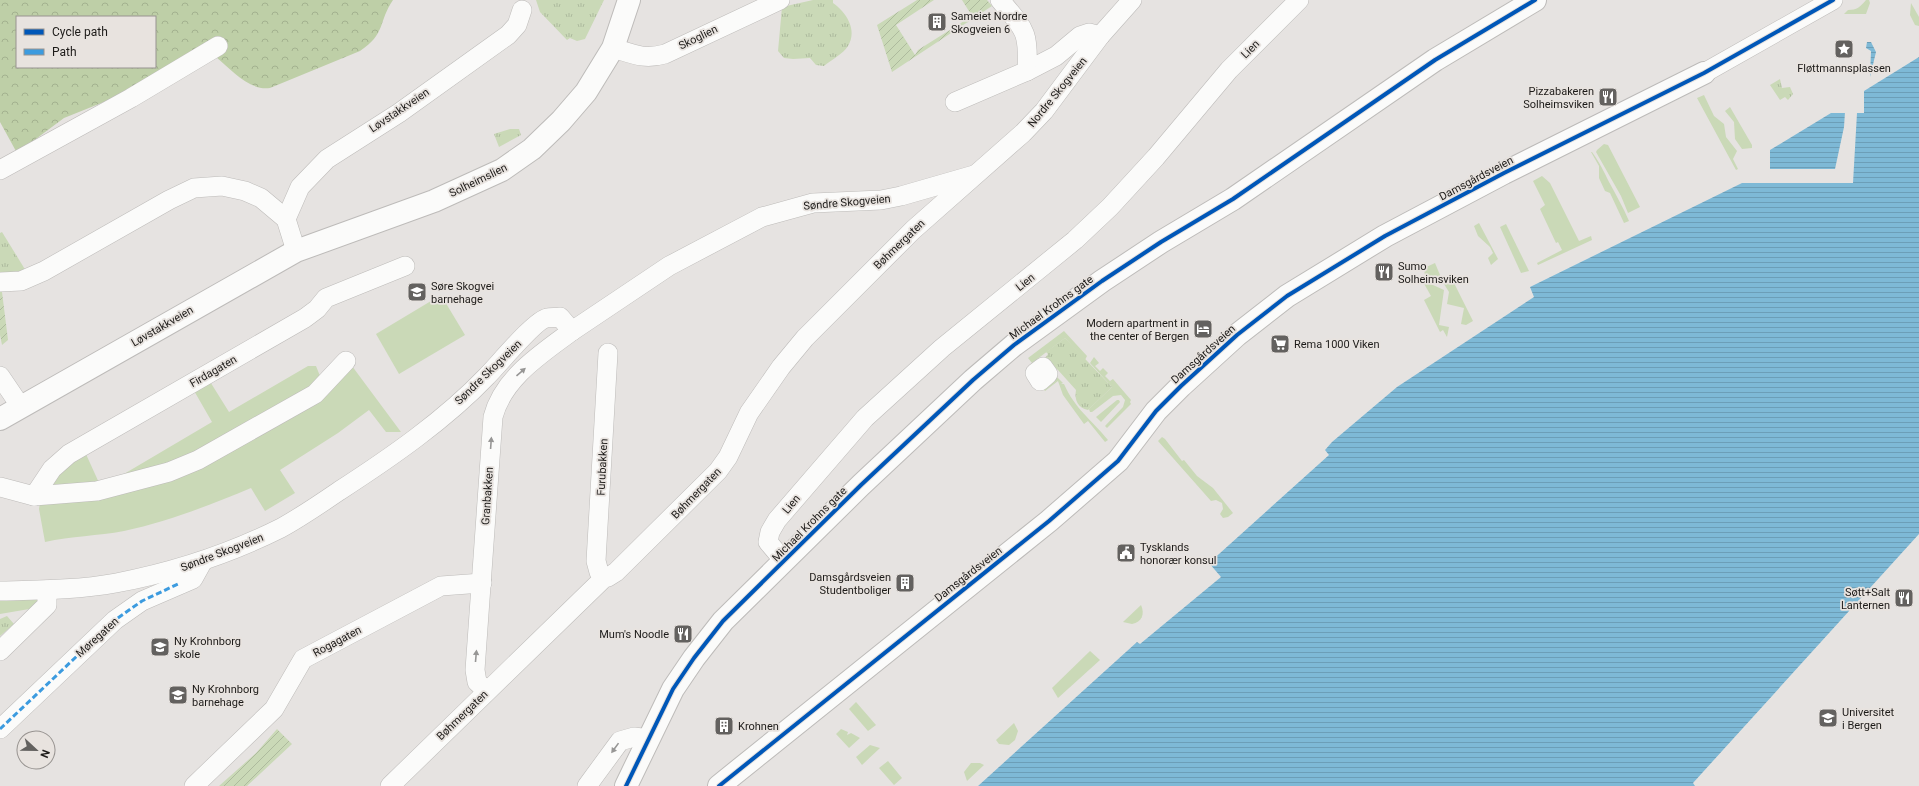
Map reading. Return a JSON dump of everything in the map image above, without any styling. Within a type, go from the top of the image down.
[{"type":"street","name":"Solheimslien","points":[[296,251],[434,201],[502,170],[532,149],[561,121],[586,92],[613,48],[629,0]]},
{"type":"street","name":"Skoglien","points":[[613,48],[641,57],[652,58],[665,54],[780,0]]},
{"type":"street","points":[[1000,0],[1024,29],[1028,44],[1027,71]]},
{"type":"street","name":"Nordre Skogveien","points":[[974,175],[1023,133],[1044,111],[1100,36],[1132,0]]},
{"type":"street","name":"Lien","points":[[784,561],[768,542],[770,532],[777,520],[860,423],[942,348],[1042,268],[1095,221],[1156,157],[1229,70],[1299,0]]},
{"type":"street","name":"Michael Krohns gate","points":[[626,786],[673,690],[694,658],[724,621],[936,414],[1014,345],[1062,309],[1161,242],[1251,187],[1435,60],[1535,0]]},
{"type":"street","name":"Damsgårdsveien","points":[[719,786],[1049,522],[1118,461],[1156,411],[1181,386],[1237,336],[1287,296],[1385,236],[1504,173],[1704,73],[1833,0]]},
{"type":"street","name":"Løvstakkveien","points":[[286,219],[300,187],[327,159],[394,116],[508,35],[517,25],[522,10]]},
{"type":"street","name":"Nordre Skogveien","points":[[955,102],[1027,71],[1056,56],[1080,36],[1089,33],[1100,36]]},
{"type":"street","points":[[0,170],[131,98],[218,46]]},
{"type":"street","name":"Søndre Skogveien","points":[[0,591],[47,590],[115,583],[181,568],[203,561],[282,527],[363,476],[452,408],[485,378],[530,331],[546,318],[560,318],[572,331],[669,266],[762,217],[813,203],[881,200],[902,196],[944,182],[974,175]]},
{"type":"street","name":"Bøhmergaten","points":[[390,786],[604,578],[616,572],[718,471],[728,457],[749,414],[781,367],[805,338],[913,230],[974,175]]},
{"type":"street","points":[[0,282],[21,281],[44,271],[169,200],[194,188],[222,186],[245,191],[261,198],[286,219],[296,251]]},
{"type":"street","name":"Løvstakkveien","points":[[0,419],[296,251]]},
{"type":"street","name":"Firdagaten","points":[[34,496],[52,469],[69,454],[305,318],[317,309],[326,298],[405,266]]},
{"type":"street","name":"Granbakken","points":[[487,691],[477,682],[475,670],[492,428],[496,403],[515,377],[572,331]]},
{"type":"street","name":"Furubakken","points":[[604,578],[599,572],[596,561],[608,353]]},
{"type":"street","points":[[0,487],[34,496],[97,490],[169,472],[198,460],[315,394],[346,361]]},
{"type":"street","points":[[0,376],[21,407]]},
{"type":"street","name":"Møregaten","points":[[0,729],[115,620],[142,601],[193,578],[203,561]]},
{"type":"street","name":"Rogagaten","points":[[194,786],[274,709],[304,659],[441,586],[482,583]]},
{"type":"street","points":[[0,651],[47,605],[47,590]]},
{"type":"street","points":[[587,786],[620,741],[634,737],[649,739]]},
{"type":"green space","points":[[0,0],[393,0],[388,8],[378,33],[368,45],[360,51],[270,88],[262,88],[248,83],[216,57],[64,118],[17,153],[0,122]]},
{"type":"green space","points":[[536,0],[604,0],[585,39],[577,41],[570,38],[567,40],[540,12]]},
{"type":"green space","points":[[813,0],[833,0],[833,3],[846,16],[852,34],[851,40],[846,49],[824,66],[816,65],[810,58],[784,58],[778,51],[782,7]]},
{"type":"green space","points":[[917,0],[934,0],[896,25],[915,55],[918,50],[972,16],[962,0],[987,0],[992,6],[892,72],[877,25]]},
{"type":"green space","points":[[1866,0],[1869,0],[1870,3],[1866,14],[1844,14],[1848,10],[1858,8]]},
{"type":"green space","points":[[1911,3],[1919,17],[1919,26],[1915,25],[1910,15]]},
{"type":"green space","points":[[1780,79],[1782,88],[1790,87],[1793,94],[1788,100],[1785,97],[1780,100],[1770,85]]},
{"type":"green space","points":[[1704,95],[1714,116],[1724,124],[1726,137],[1737,151],[1733,159],[1738,169],[1736,170],[1697,98]]},
{"type":"green space","points":[[1730,107],[1752,145],[1752,148],[1742,149],[1735,139],[1734,122],[1725,111]]},
{"type":"green space","points":[[510,129],[519,129],[521,135],[499,147],[494,134]]},
{"type":"green space","points":[[1604,144],[1608,145],[1640,207],[1628,213],[1621,196],[1596,152]]},
{"type":"green space","points":[[1591,152],[1595,156],[1629,221],[1624,223],[1610,193],[1605,191],[1599,178],[1599,166]]},
{"type":"green space","points":[[1542,176],[1550,183],[1579,241],[1591,236],[1592,240],[1538,265],[1537,263],[1562,250],[1558,242],[1556,243],[1540,209],[1545,205],[1533,181]]},
{"type":"green space","points":[[1479,223],[1498,259],[1491,265],[1488,258],[1493,253],[1490,247],[1478,236],[1474,226]]},
{"type":"green space","points":[[1506,224],[1529,271],[1521,273],[1500,227]]},
{"type":"green space","points":[[2,232],[26,271],[0,275],[0,233]]},
{"type":"green space","points":[[1435,263],[1440,275],[1441,281],[1439,283],[1425,276],[1424,268]]},
{"type":"green space","points":[[1422,280],[1444,290],[1439,325],[1449,327],[1447,337],[1443,330],[1440,332],[1424,300],[1431,296]]},
{"type":"green space","points":[[1453,281],[1473,321],[1466,325],[1461,324],[1464,308],[1447,304],[1449,292],[1444,284]]},
{"type":"green space","points":[[0,292],[2,292],[8,340],[2,345],[0,335]]},
{"type":"green space","points":[[441,295],[465,335],[399,374],[376,334]]},
{"type":"green space","points":[[1064,331],[1087,356],[1085,360],[1065,338],[1032,363],[1028,358]]},
{"type":"green space","points":[[1065,338],[1112,387],[1088,410],[1079,405],[1076,400],[1076,390],[1058,370],[1044,360],[1048,354],[1046,352]]},
{"type":"green space","points":[[1094,357],[1099,363],[1095,366],[1100,371],[1103,368],[1108,373],[1105,376],[1110,381],[1113,379],[1131,400],[1131,404],[1107,428],[1105,426],[1123,407],[1125,400],[1121,395],[1113,396],[1090,412],[1089,409],[1112,387],[1090,363]]},
{"type":"green space","points":[[308,366],[316,366],[322,381],[215,448],[107,484],[212,422],[193,389],[209,380],[229,412]]},
{"type":"green space","points":[[352,366],[401,432],[386,432],[369,410],[338,433],[280,470],[295,493],[265,511],[251,488],[220,501],[156,523],[114,533],[65,538],[45,542],[39,509],[40,502],[143,484]]},
{"type":"green space","points":[[1056,376],[1063,383],[1061,384],[1064,384],[1068,393],[1078,407],[1108,440],[1105,442],[1088,421],[1084,424],[1063,395],[1058,381],[1045,391],[1038,383]]},
{"type":"green space","points":[[1117,400],[1120,402],[1101,422],[1096,417]]},
{"type":"green space","points":[[1162,437],[1197,476],[1213,488],[1233,513],[1228,517],[1223,518],[1220,514],[1223,509],[1222,503],[1216,500],[1211,501],[1158,441]]},
{"type":"green space","points":[[85,452],[100,485],[50,486],[64,467]]},
{"type":"green space","points":[[0,600],[41,600],[41,607],[0,614]]},
{"type":"green space","points":[[1141,605],[1143,614],[1138,621],[1132,624],[1123,622]]},
{"type":"green space","points":[[7,616],[14,624],[0,636],[0,619]]},
{"type":"green space","points":[[1090,651],[1100,660],[1058,698],[1052,688]]},
{"type":"green space","points":[[856,702],[876,725],[868,731],[849,709]]},
{"type":"green space","points":[[1014,723],[1018,731],[1015,740],[1009,745],[999,744],[996,740]]},
{"type":"green space","points":[[277,729],[292,744],[247,786],[219,786],[256,753]]},
{"type":"green space","points":[[841,729],[848,732],[847,735],[851,733],[860,738],[849,748],[836,734]]},
{"type":"green space","points":[[870,745],[880,748],[862,765],[856,757]]},
{"type":"green space","points":[[888,761],[902,778],[894,785],[879,768]]},
{"type":"green space","points":[[971,763],[980,763],[984,765],[967,781],[964,772]]},
{"type":"water","points":[[1867,42],[1871,42],[1876,52],[1870,77],[1871,51],[1866,48]]},
{"type":"water","points":[[1919,57],[1919,534],[1693,783],[1695,786],[978,786],[1137,642],[1140,644],[1221,577],[1209,563],[1329,455],[1325,450],[1332,442],[1397,387],[1534,297],[1530,287],[1742,183],[1769,183],[1770,150],[1831,113],[1864,113],[1864,91]]},
{"type":"pier","points":[[1845,112],[1857,113],[1853,183],[1769,183],[1768,151],[1770,150],[1770,169],[1835,169],[1844,127]]},
{"type":"marked path","points":[[0,729],[115,620],[142,601],[178,584]]},
{"type":"cycle path","points":[[626,786],[673,689],[694,658],[723,621],[861,485],[973,380],[1014,345],[1102,281],[1161,242],[1233,199],[1435,60],[1535,0]]},
{"type":"cycle path","points":[[719,786],[1049,521],[1118,461],[1156,411],[1181,386],[1237,335],[1287,296],[1385,236],[1504,173],[1704,73],[1833,0]]},
{"type":"place","name":"Sameiet Nordre Skogveien 6","points":[[937,22]]},
{"type":"place","name":"Fløttmannsplassen","points":[[1844,49]]},
{"type":"place","name":"Pizzabakeren Solheimsviken","points":[[1608,97]]},
{"type":"place","name":"Sumo Solheimsviken","points":[[1384,272]]},
{"type":"place","name":"Søre Skogvei barnehage","points":[[417,292]]},
{"type":"place","name":"Modern apartment in the center of Bergen","points":[[1203,329]]},
{"type":"place","name":"Rema 1000 Viken","points":[[1280,344]]},
{"type":"place","name":"Tysklands honorær konsul","points":[[1126,553]]},
{"type":"place","name":"Damsgårdsveien Studentboliger","points":[[905,583]]},
{"type":"place","name":"Søtt+Salt Lanternen","points":[[1904,598]]},
{"type":"place","name":"Mum's Noodle","points":[[683,634]]},
{"type":"place","name":"Ny Krohnborg skole","points":[[160,647]]},
{"type":"place","name":"Ny Krohnborg barnehage","points":[[178,695]]},
{"type":"place","name":"Universitet i Bergen","points":[[1828,718]]},
{"type":"place","name":"Krohnen","points":[[724,726]]}]
